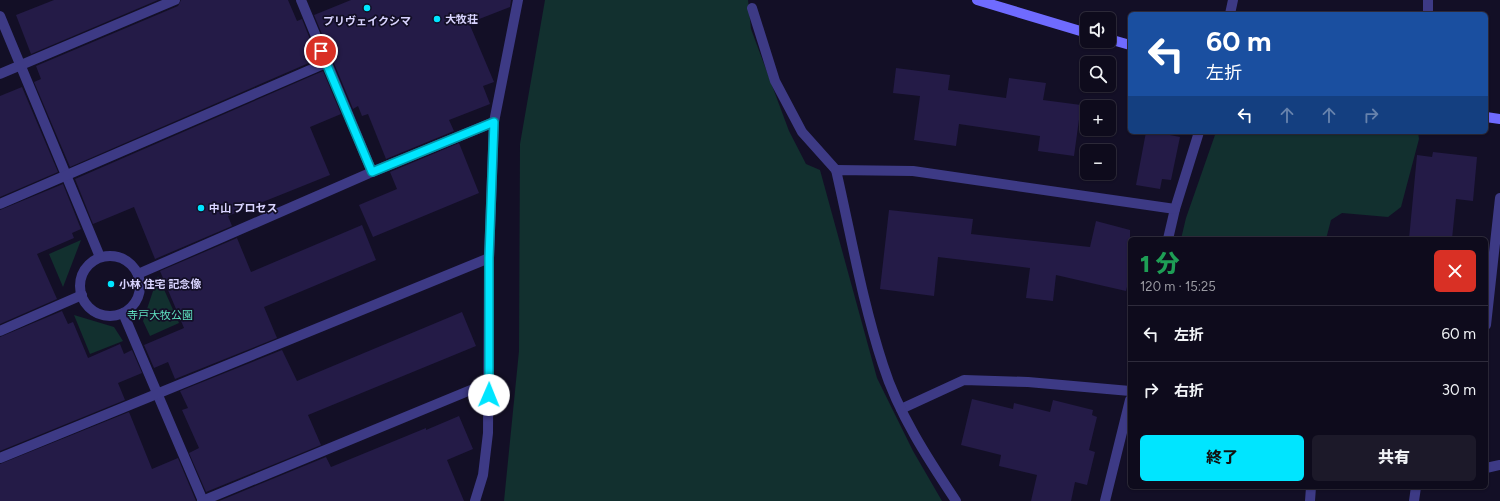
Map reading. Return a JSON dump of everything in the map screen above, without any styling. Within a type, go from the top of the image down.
[{"type":"main road","points":[[978,0],[1080,30]]},
{"type":"main road","points":[[1116,41],[1128,44]]},
{"type":"main road","points":[[1488,117],[1500,119]]},
{"type":"street","points":[[0,74],[175,0]]},
{"type":"street","points":[[301,0],[372,172]]},
{"type":"street","points":[[475,501],[483,475],[488,433],[490,382],[489,258],[494,122],[518,0]]},
{"type":"street","points":[[1230,12],[1233,0]]},
{"type":"street","points":[[1428,0],[1428,12]]},
{"type":"street","points":[[752,8],[775,81],[802,132],[836,170],[866,304],[883,366],[901,409],[934,469],[956,501]]},
{"type":"street","points":[[0,16],[100,257]]},
{"type":"street","points":[[0,204],[326,63]]},
{"type":"street","points":[[138,274],[372,172],[494,122]]},
{"type":"street","points":[[1168,237],[1175,209],[1198,134]]},
{"type":"street","points":[[836,170],[913,171],[1175,209]]},
{"type":"street","points":[[1488,307],[1500,198]]},
{"type":"street","points":[[110,256],[126,260],[134,266],[138,274],[140,292],[130,308],[113,316],[103,315],[94,311],[86,304],[80,286],[81,277],[86,268],[100,257],[110,256]]},
{"type":"street","points":[[0,458],[489,258]]},
{"type":"street","points":[[0,331],[82,295]]},
{"type":"street","points":[[122,313],[158,393],[203,501],[490,382]]},
{"type":"street","points":[[901,409],[964,380],[1028,382],[1128,391]]},
{"type":"street","points":[[1105,501],[1128,408]]},
{"type":"street","points":[[1488,468],[1500,465]]},
{"type":"street","points":[[1310,501],[1311,489]]},
{"type":"street","points":[[1414,501],[1416,489]]},
{"type":"green space","points":[[545,0],[748,0],[751,29],[789,131],[806,164],[820,170],[877,378],[913,451],[942,501],[504,501],[519,351],[520,144]]},
{"type":"green space","points":[[1215,134],[1418,134],[1419,139],[1401,207],[1388,217],[1342,213],[1331,220],[1327,237],[1181,237],[1186,218]]},
{"type":"green space","points":[[81,240],[63,287],[49,254]]},
{"type":"green space","name":"寺戸大牧公園","points":[[158,276],[179,323],[150,336],[143,321]]},
{"type":"green space","points":[[74,315],[114,327],[123,341],[90,354]]},
{"type":"building","points":[[54,0],[158,0],[31,54],[16,15]]},
{"type":"building","points":[[181,0],[288,0],[297,21],[302,19],[318,59],[70,167],[34,82],[41,79],[36,66],[178,6]]},
{"type":"building","points":[[351,0],[511,0],[510,7],[469,23],[494,82],[483,86],[490,104],[449,120],[454,131],[386,159],[368,114],[362,116],[358,106],[353,109],[314,15]]},
{"type":"building","points":[[896,68],[950,75],[948,90],[1006,98],[1009,78],[1046,83],[1043,100],[1080,105],[1074,156],[1038,151],[1040,136],[959,124],[956,146],[914,140],[920,96],[893,93]]},
{"type":"building","points":[[323,71],[341,114],[310,127],[330,175],[228,216],[232,226],[155,259],[134,207],[93,224],[75,179]]},
{"type":"building","points":[[22,87],[58,172],[0,197],[0,96]]},
{"type":"building","points":[[1146,134],[1170,134],[1180,137],[1171,180],[1162,179],[1160,189],[1136,185]]},
{"type":"building","points":[[459,143],[479,193],[373,237],[359,205],[397,189],[390,172]]},
{"type":"building","points":[[1433,152],[1477,157],[1473,201],[1456,199],[1452,237],[1409,237],[1417,155],[1432,157]]},
{"type":"building","points":[[63,184],[81,229],[72,233],[74,238],[37,254],[57,299],[0,324],[0,210]]},
{"type":"building","points":[[889,210],[973,219],[971,234],[1090,247],[1096,221],[1130,230],[1130,237],[1128,237],[1128,283],[1126,291],[1056,275],[1053,301],[1026,298],[1030,268],[938,257],[934,296],[880,289]]},
{"type":"building","points":[[362,225],[376,260],[264,307],[277,338],[175,379],[168,362],[154,368],[144,345],[184,328],[160,271],[237,238],[251,272]]},
{"type":"building","points":[[62,311],[68,324],[73,322],[88,358],[120,344],[124,354],[132,350],[142,373],[118,383],[125,400],[0,451],[0,337]]},
{"type":"building","points":[[462,312],[476,346],[308,415],[321,445],[206,492],[189,453],[199,448],[182,410],[188,408],[180,391],[282,350],[297,381]]},
{"type":"building","points":[[972,399],[1013,409],[1014,403],[1050,412],[1053,400],[1093,410],[1092,415],[1097,417],[1089,450],[1095,452],[1087,485],[1075,482],[1071,501],[1031,501],[1037,475],[999,466],[1001,455],[961,445]]},
{"type":"building","points":[[129,412],[152,469],[178,458],[196,501],[0,501],[0,464]]},
{"type":"building","points":[[459,416],[473,449],[447,460],[464,501],[219,501],[326,457],[331,467]]},
{"type":"place","name":"プリヴェイクシマ","points":[[367,8]]},
{"type":"place","name":"大牧荘","points":[[437,19]]},
{"type":"place","name":"中山 プロセス","points":[[201,208]]},
{"type":"place","name":"小林 住宅 記念像","points":[[111,284]]},
{"type":"route","points":[[321,51],[372,172],[494,122],[489,258],[489,395]]}]
